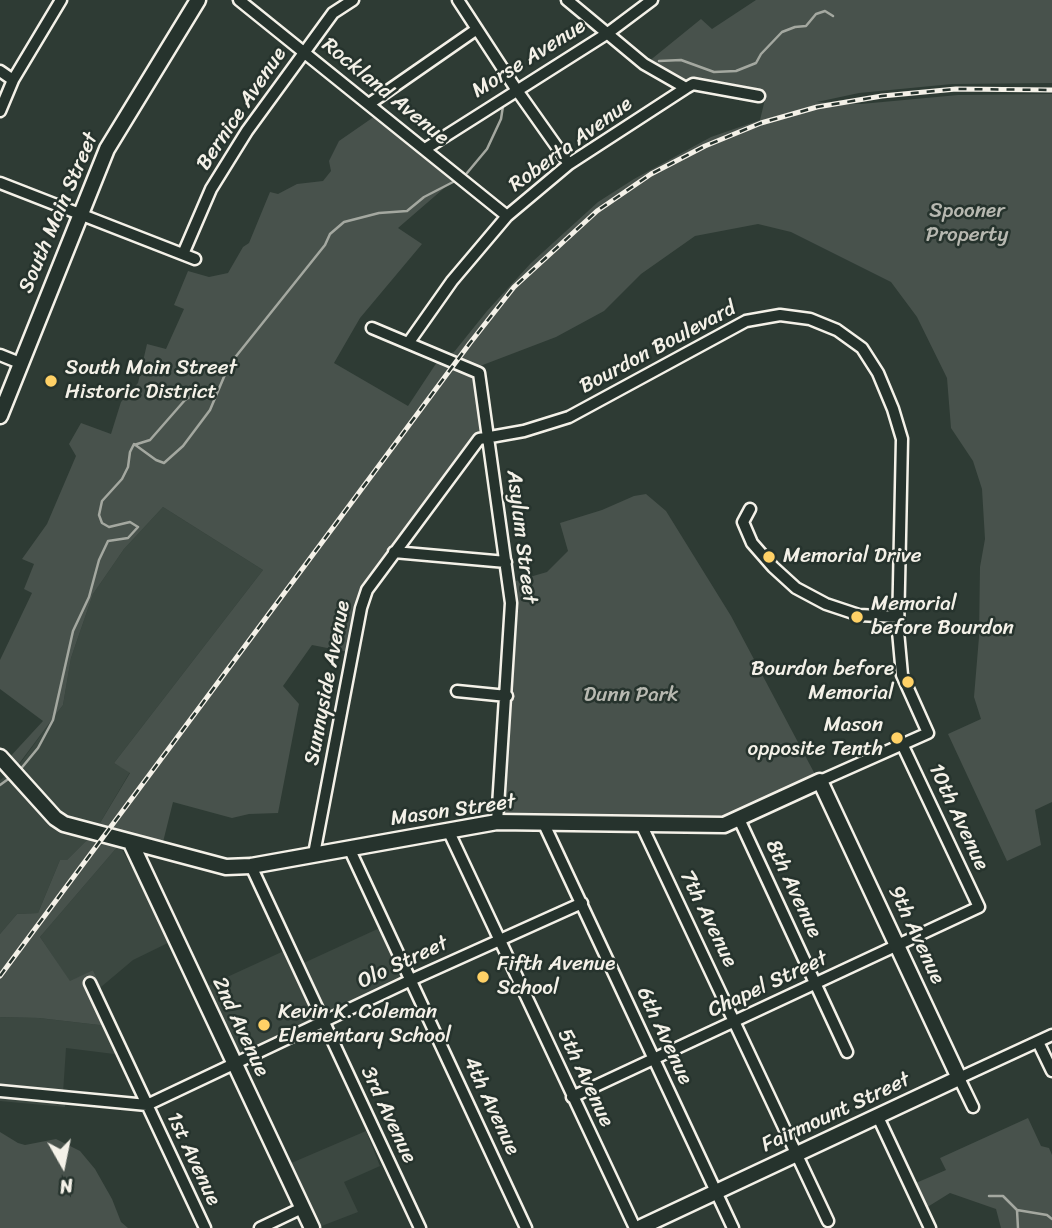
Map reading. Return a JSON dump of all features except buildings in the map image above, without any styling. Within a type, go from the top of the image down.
[{"type":"street","points":[[0,110],[13,80],[61,0]]},
{"type":"street","name":"South Main Street","points":[[0,416],[107,149],[198,0]]},
{"type":"street","name":"Rockland Avenue","points":[[239,0],[507,216]]},
{"type":"street","name":"Bernice Avenue","points":[[183,254],[211,189],[247,131],[333,13],[353,0]]},
{"type":"street","points":[[458,0],[569,164]]},
{"type":"street","points":[[566,0],[644,64],[686,88],[693,84],[759,96]]},
{"type":"street","name":"Morse Avenue","points":[[425,149],[608,33],[652,0]]},
{"type":"street","points":[[369,104],[477,29]]},
{"type":"street","points":[[0,71],[13,80]]},
{"type":"street","name":"Roberta Avenue","points":[[410,342],[452,281],[507,216],[569,164],[686,88]]},
{"type":"street","points":[[0,183],[195,259]]},
{"type":"street","name":"Bourdon Boulevard","points":[[489,437],[524,431],[569,417],[746,321],[780,314],[810,319],[837,330],[862,348],[878,373],[902,439],[898,617],[902,675],[928,733]]},
{"type":"street","name":"Asylum Street","points":[[372,328],[480,373],[511,603],[497,822]]},
{"type":"street","points":[[0,355],[20,363]]},
{"type":"street","name":"Sunnyside Avenue","points":[[314,854],[361,608],[367,590],[480,439],[489,437]]},
{"type":"street","points":[[750,509],[743,522],[752,543],[772,567],[796,588],[826,604],[859,615],[898,617]]},
{"type":"street","points":[[394,552],[506,562]]},
{"type":"street","points":[[457,691],[507,696]]},
{"type":"street","name":"Mason Street","points":[[0,757],[55,818],[64,824],[226,867],[251,866],[497,822],[724,825],[928,733]]},
{"type":"street","name":"10th Avenue","points":[[902,744],[979,906]]},
{"type":"street","name":"9th Avenue","points":[[820,781],[972,1107]]},
{"type":"street","name":"8th Avenue","points":[[739,820],[817,984],[846,1052]]},
{"type":"street","name":"6th Avenue","points":[[543,822],[733,1228]]},
{"type":"street","name":"7th Avenue","points":[[641,824],[828,1221]]},
{"type":"street","name":"5th Avenue","points":[[448,830],[572,1097],[637,1228]]},
{"type":"street","name":"2nd Avenue","points":[[131,843],[312,1228]]},
{"type":"street","name":"4th Avenue","points":[[349,848],[526,1228]]},
{"type":"street","name":"3rd Avenue","points":[[251,866],[420,1228]]},
{"type":"street","name":"Olo Street","points":[[147,1105],[411,980],[582,903]]},
{"type":"street","name":"Chapel Street","points":[[572,1097],[979,906]]},
{"type":"street","name":"1st Avenue","points":[[90,983],[205,1228]]},
{"type":"street","name":"Fairmount Street","points":[[637,1228],[1052,1035]]},
{"type":"street","points":[[1038,1042],[1052,1071]]},
{"type":"street","points":[[0,1091],[147,1105]]},
{"type":"street","points":[[878,1117],[930,1228]]},
{"type":"street","points":[[260,1228],[302,1208]]},
{"type":"shaded area","points":[[163,507],[263,570],[114,763],[130,772],[94,833],[67,860],[60,860],[38,913],[17,914],[0,934],[0,780],[16,769],[63,705],[71,658],[93,594],[124,549]]},
{"type":"shaded area","points":[[119,845],[174,940],[133,960],[101,987],[93,970],[70,982],[40,937]]},
{"type":"shaded area","name":"Kevin K. Coleman Elementary School","points":[[384,926],[408,979],[234,1060],[201,989],[286,950],[295,967]]},
{"type":"shaded area","points":[[0,1017],[39,1018],[108,1026],[122,1055],[66,1048],[63,1093],[66,1094],[65,1107],[0,1101]]},
{"type":"shaded area","points":[[366,1131],[380,1166],[344,1182],[358,1212],[319,1227],[289,1164]]},
{"type":"green space","name":"Spooner Property","points":[[756,0],[1052,0],[1052,83],[952,84],[859,93],[817,102],[861,104],[958,95],[1052,94],[1052,802],[1035,810],[1041,845],[1007,861],[948,734],[981,719],[974,697],[979,637],[980,567],[985,539],[982,489],[973,461],[951,428],[947,378],[917,317],[891,282],[791,232],[758,224],[695,236],[641,274],[604,311],[556,337],[467,371],[482,378],[490,437],[479,438],[375,574],[348,652],[312,645],[283,686],[299,704],[278,813],[249,814],[232,818],[173,802],[160,854],[119,845],[40,937],[70,981],[93,970],[101,987],[94,992],[108,1026],[39,1018],[0,1017],[0,934],[17,914],[38,913],[60,860],[67,860],[94,833],[130,773],[114,763],[263,570],[163,507],[124,549],[93,594],[71,658],[63,705],[15,769],[8,759],[43,721],[0,689],[0,660],[32,593],[24,589],[34,564],[22,559],[47,524],[76,456],[69,444],[81,423],[111,434],[121,402],[138,383],[147,344],[166,349],[184,309],[174,305],[188,271],[209,277],[228,273],[243,247],[249,243],[270,192],[278,194],[297,184],[323,181],[331,171],[329,161],[339,141],[378,114],[457,177],[398,228],[422,244],[360,318],[334,363],[408,406],[439,359],[454,352],[531,263],[598,202],[711,137],[760,120],[766,95],[685,81],[648,62],[701,19],[712,29]]},
{"type":"green space","name":"Dunn Park","points":[[646,494],[666,511],[731,616],[818,780],[721,822],[499,818],[509,583],[547,572],[568,551],[560,523]]},
{"type":"green space","points":[[1028,1118],[1041,1146],[1049,1148],[1052,1155],[1052,1228],[1001,1228],[996,1209],[950,1193],[921,1211],[909,1186],[946,1170],[940,1158]]},
{"type":"green space","points":[[0,1132],[25,1145],[56,1139],[80,1151],[95,1169],[121,1222],[128,1228],[0,1228]]},
{"type":"waterway","points":[[659,61],[681,60],[714,72],[736,71],[756,63],[782,32],[806,26],[816,14],[825,11],[833,16]]},
{"type":"waterway","points":[[467,173],[487,149],[501,119],[503,106]]},
{"type":"waterway","points":[[19,771],[38,748],[53,720],[73,631],[89,597],[99,560],[108,541],[128,538],[138,527],[130,522],[109,527],[102,523],[99,515],[102,501],[122,479],[128,467],[134,444],[164,463],[183,446],[210,410],[229,365],[325,245],[330,234],[344,222],[379,213],[407,211],[424,197],[455,181]]},
{"type":"waterway","points":[[134,445],[150,440],[185,400],[197,392],[217,392]]},
{"type":"waterway","points":[[0,785],[11,777]]},
{"type":"waterway","points":[[989,1196],[1003,1196],[1017,1210],[1047,1215],[1052,1219]]},
{"type":"waterway","points":[[1017,1210],[1018,1228]]},
{"type":"railway","points":[[0,976],[470,343],[514,287],[597,211],[651,174],[705,146],[761,123],[817,107],[882,96],[956,89],[1052,90]]},
{"type":"place","name":"South Main Street Historic District","points":[[51,381]]},
{"type":"place","name":"Memorial Drive","points":[[769,557]]},
{"type":"place","name":"Memorial before Bourdon","points":[[857,617]]},
{"type":"place","name":"Bourdon before Memorial","points":[[908,682]]},
{"type":"place","name":"Mason opposite Tenth","points":[[897,738]]},
{"type":"place","name":"Fifth Avenue School","points":[[483,977]]},
{"type":"place","name":"Kevin K. Coleman Elementary School","points":[[264,1025]]}]
